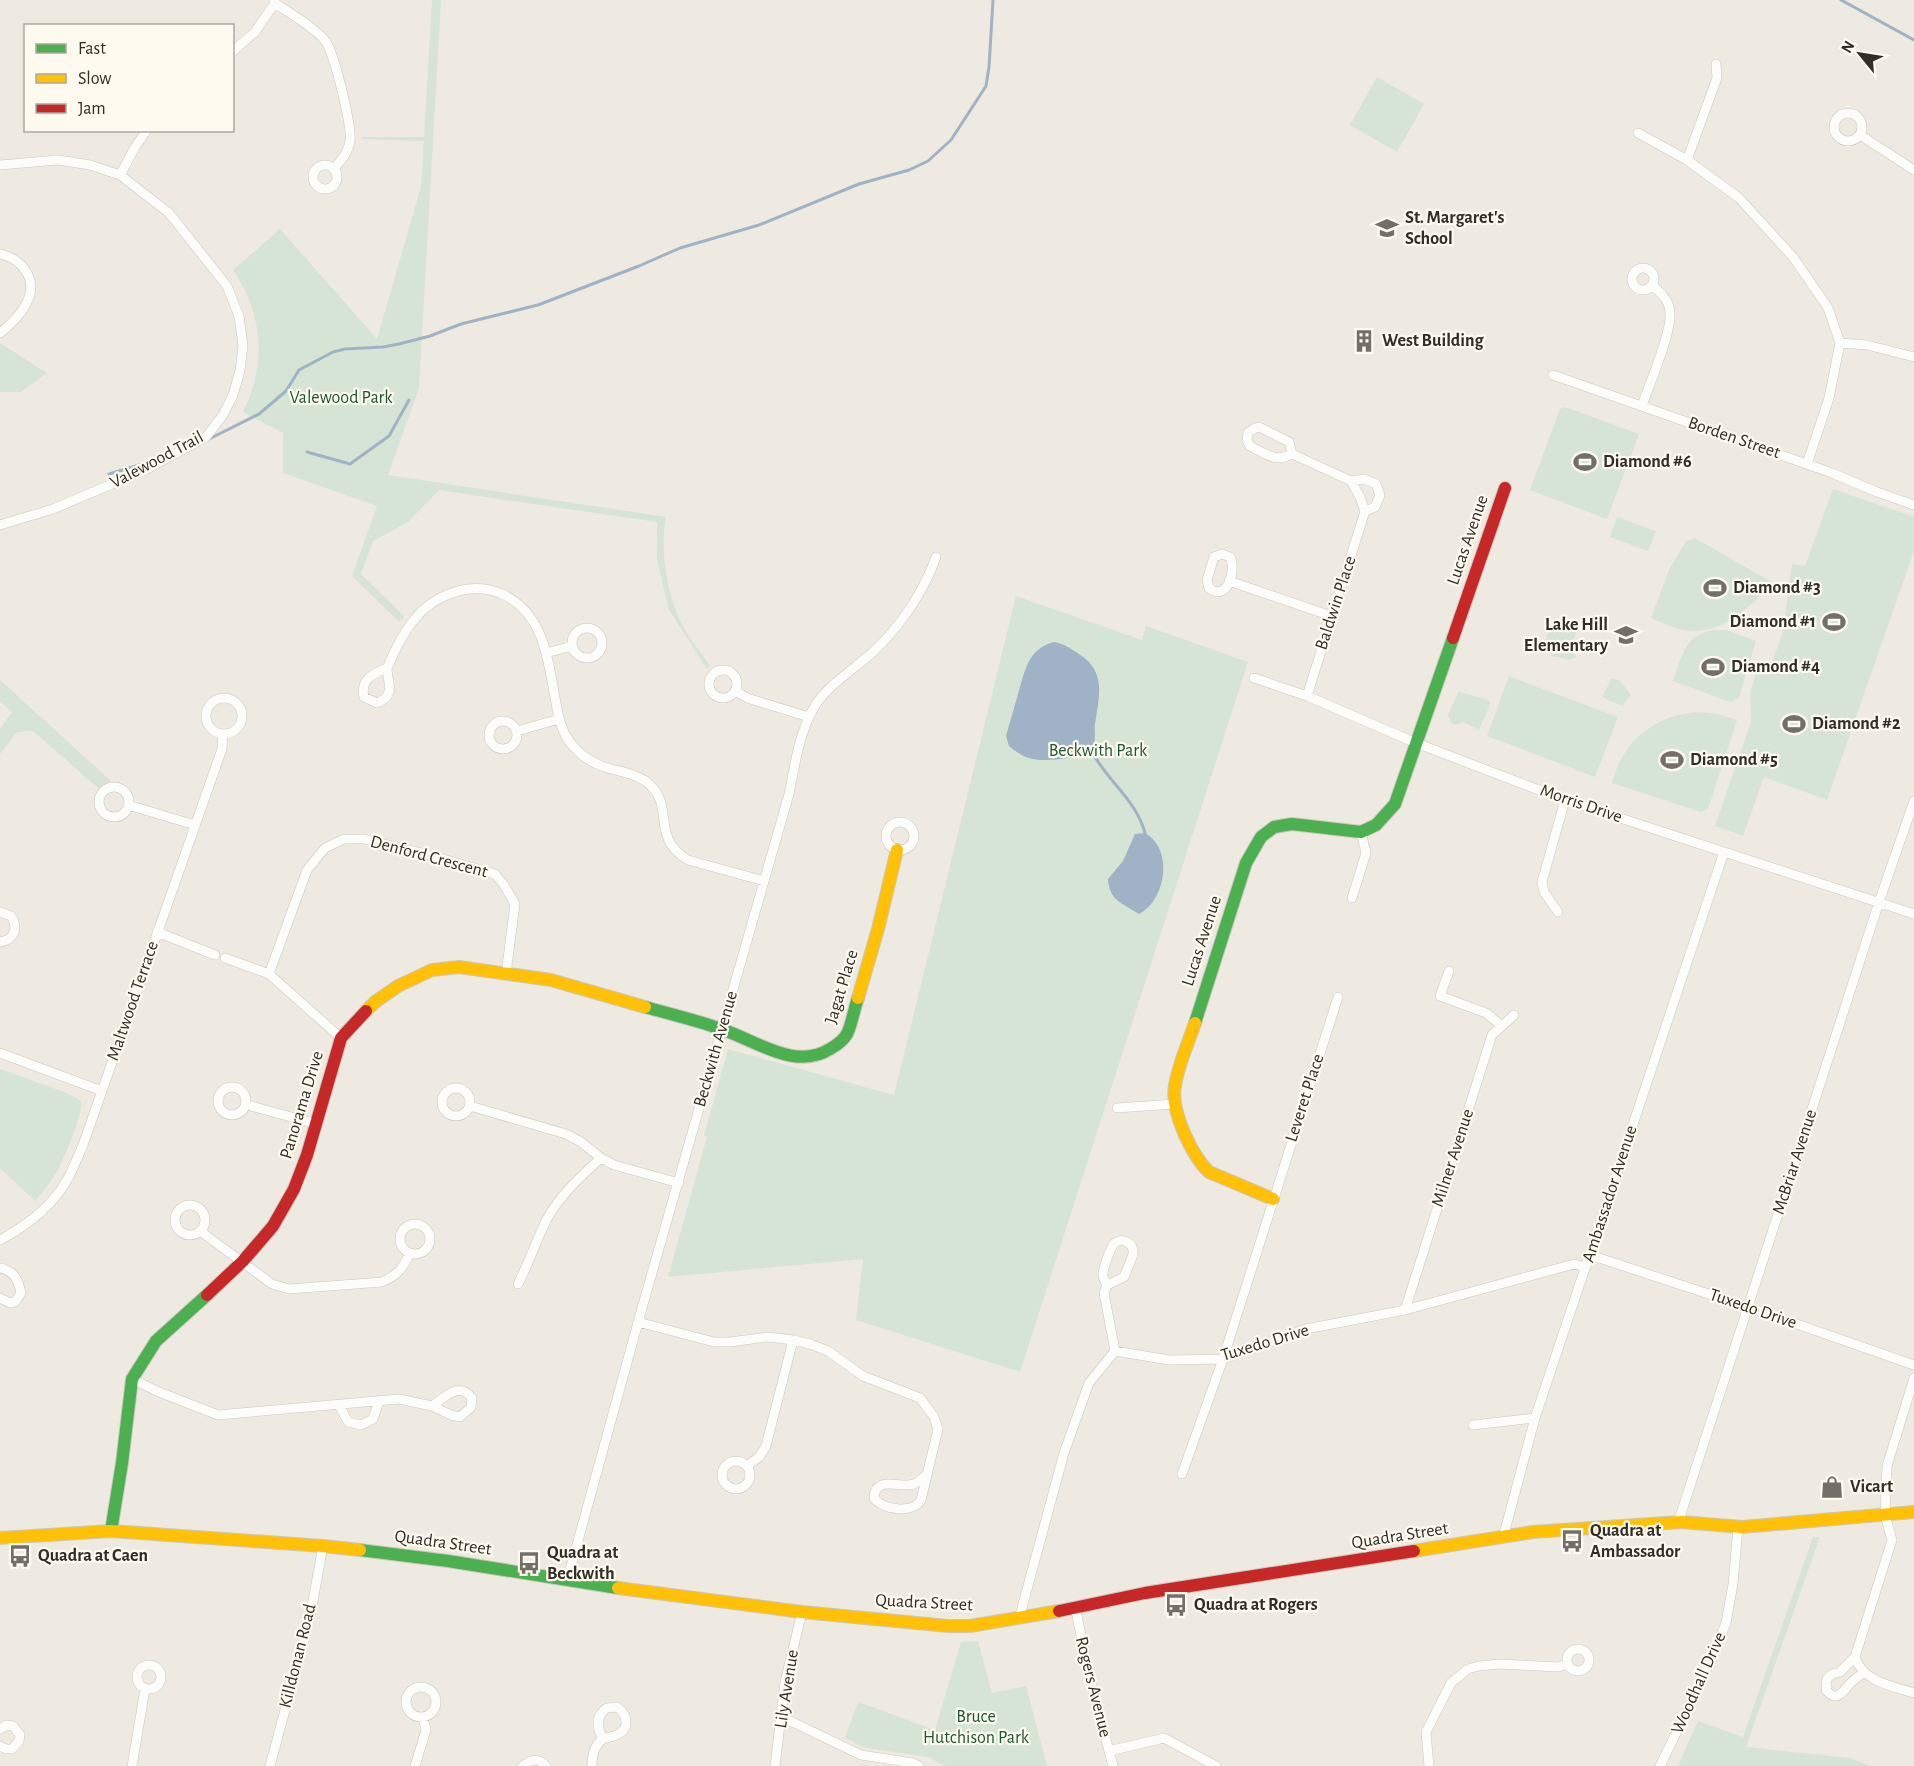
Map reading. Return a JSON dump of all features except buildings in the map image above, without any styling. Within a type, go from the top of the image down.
[{"type":"street","points":[[234,50],[255,33],[274,2],[312,29],[326,43],[338,77],[350,138],[343,158],[334,169]]},
{"type":"street","points":[[1688,160],[1717,78],[1716,64]]},
{"type":"street","points":[[120,175],[146,132]]},
{"type":"street","points":[[1638,133],[1688,160],[1739,198],[1793,257],[1828,308],[1840,343],[1829,398],[1807,464]]},
{"type":"street","points":[[1860,135],[1914,170]]},
{"type":"street","name":"Valewood Trail","points":[[0,165],[57,160],[90,165],[120,175],[169,213],[227,286],[239,316],[243,346],[240,371],[233,395],[223,415],[206,437],[145,470],[53,509],[0,525]]},
{"type":"street","points":[[0,254],[20,262],[27,271],[30,293],[19,315],[0,333]]},
{"type":"street","points":[[1642,406],[1669,326],[1670,312],[1667,302],[1653,286]]},
{"type":"street","points":[[1840,343],[1867,345],[1914,357]]},
{"type":"street","name":"Borden Street","points":[[1553,375],[1807,464],[1914,505]]},
{"type":"street","name":"Baldwin Place","points":[[1259,428],[1285,439],[1290,442],[1292,454],[1278,459],[1250,447],[1247,440],[1248,433],[1259,428]]},
{"type":"street","name":"Baldwin Place","points":[[1292,454],[1351,481],[1364,478],[1376,484],[1380,495],[1375,507],[1365,511],[1307,696]]},
{"type":"street","points":[[1351,481],[1365,511]]},
{"type":"street","name":"Lucas Avenue","points":[[1273,1199],[1208,1172],[1194,1156],[1175,1104],[1174,1088],[1246,862],[1261,837],[1274,827],[1292,825],[1361,831],[1376,825],[1395,804],[1504,488]]},
{"type":"street","name":"Beckwith Avenue","points":[[567,1581],[638,1322],[789,794],[801,738],[816,704],[877,649],[906,614],[921,591],[936,557]]},
{"type":"street","points":[[1229,581],[1331,616]]},
{"type":"street","points":[[387,668],[407,628],[424,608],[441,598],[474,588],[499,593],[521,606],[537,627],[546,653],[559,719],[569,741],[586,758],[599,765],[635,776],[652,786],[661,802],[667,838],[681,856],[764,882]]},
{"type":"street","points":[[546,653],[573,646]]},
{"type":"street","name":"Morris Drive","points":[[1254,678],[1307,696],[1416,743],[1565,800],[1914,914]]},
{"type":"street","points":[[736,691],[747,698],[809,717]]},
{"type":"street","points":[[517,730],[559,719]]},
{"type":"street","name":"Maltwood Terrace","points":[[0,1240],[23,1228],[46,1207],[67,1181],[83,1145],[222,749],[223,734]]},
{"type":"street","points":[[1558,912],[1544,892],[1542,882],[1565,800]]},
{"type":"street","name":"McBriar Avenue","points":[[1678,1523],[1879,902],[1914,801]]},
{"type":"street","points":[[128,805],[195,825]]},
{"type":"street","points":[[1352,898],[1366,853],[1361,831]]},
{"type":"street","name":"Denford Crescent","points":[[269,974],[307,870],[325,849],[344,839],[364,839],[495,874],[514,904],[506,974]]},
{"type":"street","name":"Jagat Place","points":[[722,1029],[760,1046],[797,1057],[819,1056],[839,1044],[847,1034],[852,1022],[897,850]]},
{"type":"street","name":"Ambassador Avenue","points":[[1503,1538],[1535,1418],[1724,852]]},
{"type":"street","points":[[0,912],[11,916],[15,928],[9,939],[0,942]]},
{"type":"street","points":[[157,932],[215,955]]},
{"type":"street","points":[[225,958],[269,974],[341,1038]]},
{"type":"street","name":"Panorama Drive","points":[[111,1531],[132,1379],[156,1341],[243,1261],[273,1226],[294,1189],[317,1124],[341,1038],[375,1002],[398,986],[432,970],[459,967],[551,980],[722,1029]]},
{"type":"street","points":[[1449,970],[1440,996],[1486,1013],[1502,1026]]},
{"type":"street","name":"Leveret Place","points":[[1273,1199],[1338,997]]},
{"type":"street","name":"Milner Avenue","points":[[1405,1310],[1492,1035],[1515,1015]]},
{"type":"street","points":[[0,1053],[102,1091]]},
{"type":"street","points":[[1117,1108],[1175,1104]]},
{"type":"street","points":[[247,1105],[317,1124]]},
{"type":"street","points":[[470,1106],[566,1134],[614,1165],[679,1183]]},
{"type":"street","points":[[518,1284],[547,1219],[559,1200],[601,1158]]},
{"type":"street","points":[[1182,1474],[1222,1359],[1273,1199]]},
{"type":"street","points":[[200,1231],[272,1284],[289,1289],[382,1281],[394,1276],[403,1268],[410,1253]]},
{"type":"street","points":[[1019,1619],[1068,1443],[1089,1383],[1116,1351],[1104,1293],[1107,1285],[1124,1276],[1133,1252],[1131,1245],[1125,1241],[1119,1241],[1112,1247],[1103,1271],[1107,1285]]},
{"type":"street","name":"Tuxedo Drive","points":[[1590,1255],[1914,1365]]},
{"type":"street","name":"Tuxedo Drive","points":[[1116,1351],[1169,1360],[1222,1359],[1306,1329],[1405,1310],[1574,1264],[1586,1268]]},
{"type":"street","points":[[0,1268],[14,1273],[21,1293],[15,1302],[10,1303],[0,1298]]},
{"type":"street","points":[[638,1322],[714,1342],[768,1337],[793,1340],[828,1351],[863,1376],[920,1398],[934,1417],[938,1429],[921,1500],[912,1509],[882,1506],[874,1498],[874,1492],[878,1486],[884,1484],[911,1486],[925,1476]]},
{"type":"street","points":[[747,1466],[759,1457],[766,1446],[793,1340]]},
{"type":"street","points":[[1863,1673],[1849,1684],[1841,1695],[1836,1697],[1830,1695],[1826,1690],[1827,1679],[1832,1674],[1840,1672],[1855,1658],[1892,1540],[1885,1515],[1887,1466],[1914,1378]]},
{"type":"street","points":[[132,1379],[218,1415],[399,1399],[432,1406]]},
{"type":"street","points":[[339,1405],[348,1422],[361,1425],[373,1419],[378,1401]]},
{"type":"street","points":[[1473,1425],[1535,1418]]},
{"type":"street","name":"Quadra Street","points":[[0,1538],[111,1531],[323,1546],[448,1561],[567,1581],[802,1612],[948,1626],[970,1626],[1204,1584],[1533,1532],[1678,1523],[1738,1527],[1914,1512]]},
{"type":"street","name":"Woodhall Drive","points":[[1660,1766],[1711,1661],[1726,1623],[1733,1584],[1738,1527]]},
{"type":"street","name":"Killdonan Road","points":[[270,1766],[310,1617],[323,1546]]},
{"type":"street","name":"Rogers Avenue","points":[[1074,1607],[1113,1766]]},
{"type":"street","name":"Lily Avenue","points":[[775,1766],[785,1682],[802,1612]]},
{"type":"street","points":[[1855,1658],[1863,1673],[1868,1677],[1914,1693]]},
{"type":"street","points":[[1429,1766],[1426,1732],[1452,1683],[1468,1669],[1499,1664],[1558,1667],[1567,1664]]},
{"type":"street","points":[[132,1766],[145,1689]]},
{"type":"street","points":[[415,1766],[426,1730],[423,1717]]},
{"type":"street","points":[[782,1717],[861,1755],[915,1765]]},
{"type":"street","points":[[0,1729],[7,1725],[13,1726],[20,1735],[16,1746],[6,1749],[0,1747]]},
{"type":"street","points":[[590,1766],[592,1755],[603,1738]]},
{"type":"street","points":[[1109,1751],[1164,1738],[1216,1766]]},
{"type":"street","points":[[523,1766],[534,1760],[546,1766]]},
{"type":"green space","name":"Valewood Park","points":[[432,0],[441,0],[419,388],[388,475],[666,517],[665,569],[674,606],[689,637],[710,666],[707,669],[669,610],[657,560],[657,522],[439,490],[408,522],[373,541],[361,574],[404,616],[399,622],[352,576],[377,506],[283,473],[283,433],[243,412],[256,376],[258,340],[251,304],[233,270],[280,229],[377,339],[421,187],[424,141],[362,139],[362,137],[424,137]]},
{"type":"green space","points":[[1377,77],[1424,104],[1397,152],[1350,125]]},
{"type":"green space","points":[[0,343],[47,373],[21,392],[0,392]]},
{"type":"green space","name":"Diamond #6","points":[[1565,407],[1639,434],[1607,519],[1530,490],[1560,409]]},
{"type":"green space","points":[[1833,489],[1914,517],[1914,551],[1827,800],[1764,777],[1743,836],[1715,826],[1751,722],[1750,693],[1758,667],[1769,671],[1786,623],[1792,564],[1805,566]]},
{"type":"green space","points":[[1617,517],[1656,531],[1648,551],[1610,537]]},
{"type":"green space","name":"Diamond #3","points":[[1695,538],[1772,582],[1733,618],[1721,625],[1696,631],[1682,630],[1651,618],[1669,570],[1686,541]]},
{"type":"green space","name":"Beckwith Park","points":[[1016,596],[1142,640],[1146,626],[1248,662],[1020,1372],[856,1320],[863,1259],[668,1277],[707,1137],[704,1136],[728,1049],[894,1095]]},
{"type":"green space","points":[[1561,621],[1577,630],[1570,650],[1577,657],[1573,659],[1554,657],[1546,644],[1553,622]]},
{"type":"green space","name":"Diamond #4","points":[[1726,630],[1756,641],[1739,697],[1730,702],[1673,681],[1682,655],[1691,641],[1706,632]]},
{"type":"green space","points":[[1509,676],[1618,717],[1595,777],[1487,736]]},
{"type":"green space","points":[[1612,678],[1620,681],[1631,695],[1622,706],[1602,697]]},
{"type":"green space","points":[[0,680],[111,781],[98,788],[33,731],[17,732],[0,754],[0,729],[12,712],[0,701]]},
{"type":"green space","points":[[1459,691],[1489,701],[1490,705],[1479,730],[1463,722],[1456,725],[1451,723],[1448,715]]},
{"type":"green space","name":"Diamond #5","points":[[1698,712],[1718,714],[1737,720],[1708,809],[1701,812],[1612,783],[1624,755],[1643,733],[1668,718]]},
{"type":"green space","points":[[0,1069],[67,1093],[81,1101],[76,1126],[62,1160],[55,1175],[35,1201],[0,1168]]},
{"type":"green space","points":[[1813,1537],[1820,1537],[1746,1747],[1850,1758],[1871,1766],[1678,1766],[1698,1721],[1743,1737]]},
{"type":"green space","name":"Bruce Hutchison Park","points":[[978,1641],[992,1693],[1026,1686],[1047,1766],[945,1766],[928,1757],[866,1748],[845,1738],[858,1702],[935,1730],[961,1642]]},
{"type":"water","points":[[1054,642],[1079,654],[1094,669],[1099,685],[1095,741],[1083,753],[1074,756],[1054,760],[1029,758],[1011,748],[1006,736],[1028,662],[1038,650]]},
{"type":"water","points":[[1145,833],[1154,840],[1160,850],[1163,874],[1155,898],[1139,914],[1122,904],[1114,896],[1108,879],[1123,861],[1135,834]]},
{"type":"waterway","points":[[209,439],[259,414],[286,391],[299,370],[333,352],[399,344],[430,336],[461,324],[538,305],[680,248],[759,225],[859,184],[909,170],[928,161],[951,140],[986,86],[993,0]]},
{"type":"waterway","points":[[1841,0],[1914,40]]},
{"type":"waterway","points":[[307,452],[350,464],[389,436],[409,400]]},
{"type":"waterway","points":[[109,474],[156,460]]},
{"type":"waterway","points":[[1090,748],[1134,809],[1145,833]]},
{"type":"traffic: fast","points":[[1195,1023],[1246,863],[1261,837],[1274,827],[1292,824],[1361,832],[1376,825],[1395,804],[1453,638]]},
{"type":"traffic: fast","points":[[645,1007],[712,1026],[775,1051],[803,1057],[817,1055],[844,1039],[849,1030],[858,998]]},
{"type":"traffic: fast","points":[[111,1531],[132,1379],[156,1341],[207,1295]]},
{"type":"traffic: fast","points":[[360,1550],[448,1561],[618,1588]]},
{"type":"traffic: slow","points":[[858,998],[897,850]]},
{"type":"traffic: slow","points":[[366,1011],[398,986],[432,970],[459,967],[551,980],[645,1007]]},
{"type":"traffic: slow","points":[[1195,1023],[1176,1078],[1174,1096],[1179,1120],[1189,1144],[1209,1172],[1273,1199]]},
{"type":"traffic: slow","points":[[1414,1551],[1533,1532],[1681,1522],[1742,1527],[1914,1512]]},
{"type":"traffic: slow","points":[[0,1538],[111,1531],[360,1550]]},
{"type":"traffic: slow","points":[[618,1588],[802,1612],[948,1626],[970,1626],[1059,1611]]},
{"type":"traffic: jam","points":[[1453,638],[1505,488]]},
{"type":"traffic: jam","points":[[207,1295],[243,1261],[273,1226],[294,1189],[307,1155],[341,1038],[366,1011]]},
{"type":"traffic: jam","points":[[1059,1611],[1145,1593],[1414,1551]]},
{"type":"place","name":"St. Margaret's School","points":[[1387,228]]},
{"type":"place","name":"West Building","points":[[1364,341]]},
{"type":"place","name":"Diamond #6","points":[[1585,462]]},
{"type":"place","name":"Diamond #3","points":[[1715,588]]},
{"type":"place","name":"Diamond #1","points":[[1834,622]]},
{"type":"place","name":"Lake Hill Elementary","points":[[1626,635]]},
{"type":"place","name":"Diamond #4","points":[[1713,667]]},
{"type":"place","name":"Diamond #2","points":[[1794,724]]},
{"type":"place","name":"Diamond #5","points":[[1672,760]]},
{"type":"place","name":"Vicart","points":[[1832,1487]]},
{"type":"place","name":"Quadra at Ambassador","points":[[1572,1541]]},
{"type":"place","name":"Quadra at Caen","points":[[20,1556]]},
{"type":"place","name":"Quadra at Beckwith","points":[[529,1563]]},
{"type":"place","name":"Quadra at Rogers","points":[[1176,1605]]}]
